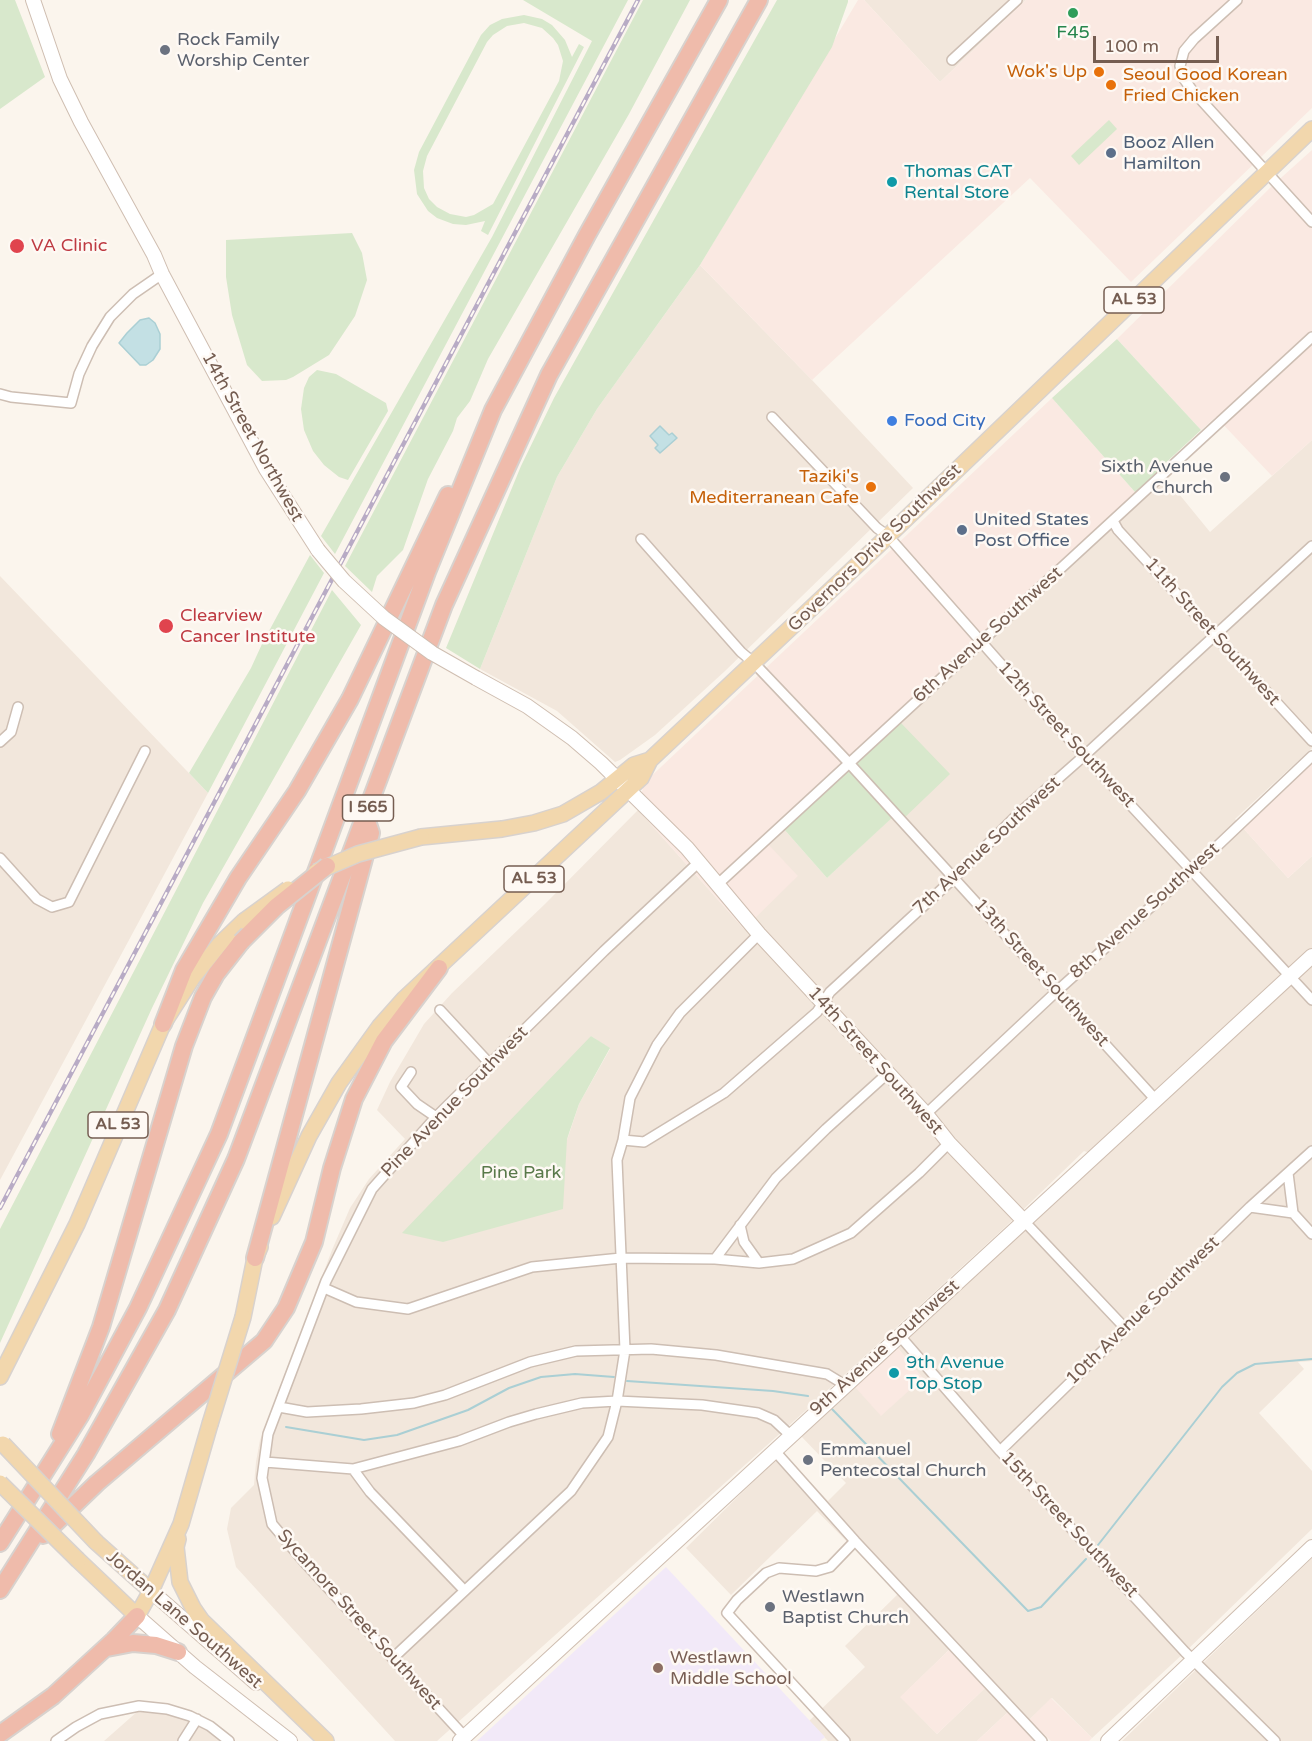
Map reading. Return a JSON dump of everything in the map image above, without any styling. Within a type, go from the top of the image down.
[{"type":"highway","name":"I 565","points":[[0,1543],[80,1416],[138,1308],[219,1134],[427,572],[493,410],[587,235],[719,0]]},
{"type":"highway","name":"I 565","points":[[0,1590],[86,1454],[167,1310],[236,1159],[444,605],[549,375],[759,0]]},
{"type":"highway","points":[[163,1024],[184,970],[238,878],[297,791],[350,699],[440,509],[493,410]]},
{"type":"highway","points":[[255,1258],[371,833],[365,815]]},
{"type":"highway","points":[[46,1470],[100,1327],[184,1046],[203,997],[216,974],[241,942],[277,906],[327,866]]},
{"type":"highway","points":[[24,1555],[97,1483],[264,1341],[286,1308],[314,1242],[332,1168],[354,1100],[384,1041],[439,968]]},
{"type":"highway","points":[[0,1734],[52,1696],[106,1648],[137,1616]]},
{"type":"highway","points":[[106,1648],[134,1643],[156,1645],[178,1652]]},
{"type":"main road","name":"Governors Drive Southwest","points":[[439,968],[641,778],[651,760],[1312,129]]},
{"type":"main road","name":"AL 53","points":[[0,1377],[77,1224],[163,1024],[193,977],[219,945],[244,921],[272,900],[327,866],[358,854],[421,837],[502,829],[564,814],[587,801],[634,765],[651,760]]},
{"type":"main road","name":"AL 53","points":[[137,1616],[151,1591],[181,1524],[243,1317],[255,1258],[309,1136],[339,1083],[380,1026],[404,999],[439,968]]},
{"type":"main road","name":"AL 53","points":[[0,1365],[18,1345]]},
{"type":"main road","name":"Jordan Lane Southwest","points":[[2,1443],[96,1542],[151,1591]]},
{"type":"main road","name":"Jordan Lane Southwest","points":[[0,1484],[137,1616]]},
{"type":"main road","points":[[181,1524],[176,1547],[177,1564],[180,1582],[193,1608],[202,1620],[325,1741]]},
{"type":"street","name":"14th Street Northwest","points":[[33,0],[60,79],[266,469],[318,550],[344,581],[384,618],[432,653],[527,706],[558,727],[601,762],[628,790]]},
{"type":"street","points":[[952,60],[1017,0]]},
{"type":"street","points":[[1237,0],[1184,51],[1180,66],[1184,79],[1312,222]]},
{"type":"street","points":[[0,394],[71,403],[83,365],[110,317],[133,294],[162,274]]},
{"type":"street","name":"6th Avenue Southwest","points":[[717,884],[1312,337]]},
{"type":"street","name":"12th Street Southwest","points":[[772,417],[877,528],[888,536],[981,643],[1312,1000]]},
{"type":"street","name":"11th Street Southwest","points":[[1113,521],[1118,530],[1312,741]]},
{"type":"street","name":"13th Street Southwest","points":[[641,539],[741,652],[849,763],[1155,1099]]},
{"type":"street","name":"7th Avenue Southwest","points":[[623,1140],[644,1142],[724,1093],[817,1012],[830,992],[954,878],[1017,815],[1312,546]]},
{"type":"street","points":[[0,742],[11,732],[18,707]]},
{"type":"street","points":[[0,858],[38,899],[52,907],[69,902],[145,751]]},
{"type":"street","name":"8th Avenue Southwest","points":[[926,1114],[1312,756]]},
{"type":"street","name":"14th Street Southwest","points":[[628,790],[687,848],[759,934],[926,1114],[949,1143],[1125,1328]]},
{"type":"street","name":"Pine Avenue Southwest","points":[[265,1462],[268,1434],[324,1288],[372,1189],[436,1117],[604,951],[699,862]]},
{"type":"street","points":[[393,1658],[571,1491],[608,1437],[617,1401],[625,1350],[617,1160],[630,1098],[657,1045],[681,1013],[759,934]]},
{"type":"street","name":"9th Avenue Southwest","points":[[462,1739],[1312,956]]},
{"type":"street","points":[[440,1010],[490,1064]]},
{"type":"street","points":[[411,1072],[401,1087],[417,1104],[436,1117]]},
{"type":"street","points":[[715,1259],[776,1178],[826,1128],[888,1073]]},
{"type":"street","points":[[324,1288],[356,1302],[408,1308],[532,1267],[621,1258],[715,1259],[759,1263],[793,1259],[851,1233],[919,1173],[949,1143]]},
{"type":"street","points":[[1312,1151],[1288,1173],[1293,1213],[1312,1234]]},
{"type":"street","name":"10th Avenue Southwest","points":[[1000,1451],[1250,1207],[1288,1173]]},
{"type":"street","points":[[1250,1207],[1293,1213]]},
{"type":"street","points":[[740,1225],[744,1242],[759,1263]]},
{"type":"street","name":"15th Street Southwest","points":[[899,1335],[1000,1451],[1193,1660],[1275,1741]]},
{"type":"street","points":[[279,1407],[307,1412],[361,1410],[414,1403],[445,1395],[530,1362],[576,1351],[651,1349],[716,1355],[827,1374],[845,1385]]},
{"type":"street","points":[[265,1462],[353,1469],[459,1441],[536,1414],[582,1403],[617,1401],[702,1405],[758,1413],[774,1420],[790,1436]]},
{"type":"street","points":[[774,1450],[855,1541],[1042,1741]]},
{"type":"street","name":"Sycamore Street Southwest","points":[[265,1462],[262,1478],[272,1524],[393,1658],[462,1739]]},
{"type":"street","points":[[353,1469],[370,1492],[464,1590]]},
{"type":"street","points":[[844,1741],[727,1613],[737,1600],[766,1573],[779,1568],[816,1572],[830,1567],[855,1541]]},
{"type":"street","points":[[1108,1741],[1312,1547]]},
{"type":"street","name":"Jordan Lane Southwest","points":[[151,1591],[325,1741]]},
{"type":"street","name":"Jordan Lane Southwest","points":[[137,1616],[178,1652],[290,1741]]},
{"type":"street","points":[[56,1741],[100,1714],[125,1708],[150,1706],[166,1708],[197,1719],[229,1741]]},
{"type":"street","points":[[183,1741],[197,1719]]},
{"type":"shaded area","points":[[858,0],[864,0],[940,82],[1026,0],[1312,0],[1312,108],[1131,282],[1030,178],[812,380],[700,265]]},
{"type":"shaded area","points":[[864,0],[1026,0],[940,82]]},
{"type":"shaded area","points":[[1312,150],[1312,440],[1272,476],[1216,417],[1201,430],[1117,339],[1273,185]]},
{"type":"shaded area","points":[[700,265],[913,488],[725,671],[655,735],[615,762],[557,711],[480,669],[557,477],[597,409]]},
{"type":"shaded area","points":[[1052,398],[1142,500],[768,844],[798,876],[744,929],[638,810],[644,783]]},
{"type":"shaded area","points":[[1312,440],[1312,748],[1235,819],[1288,878],[1312,856],[1312,1361],[1298,1362],[1304,1369],[1259,1413],[1312,1471],[1312,1529],[1092,1738],[1052,1698],[1029,1720],[954,1645],[901,1697],[937,1734],[985,1688],[1009,1711],[977,1741],[828,1741],[809,1721],[865,1667],[845,1646],[898,1594],[817,1511],[731,1595],[686,1548],[783,1452],[828,1501],[846,1483],[800,1435],[854,1386],[923,1379],[896,1346],[1102,1157],[1084,1151],[1003,1229],[804,1412],[437,1741],[395,1741],[236,1567],[227,1529],[231,1508],[254,1485],[260,1440],[350,1208],[369,1179],[405,1139],[377,1110],[390,1082],[424,1024],[452,993],[638,810],[744,929],[767,844],[783,828],[827,878],[895,814],[900,722],[1166,478],[1210,532]],"holes":[[[591,1036],[610,1049],[579,1104],[567,1140]]]},
{"type":"shaded area","points":[[0,576],[208,793],[0,1180]]},
{"type":"shaded area","points":[[1312,761],[1312,856],[1288,878],[1242,827]]},
{"type":"shaded area","points":[[896,1346],[923,1378],[881,1416],[854,1386]]},
{"type":"shaded area","points":[[1312,1558],[1312,1741],[1122,1741]]},
{"type":"shaded area","name":"Westlawn Middle School","points":[[666,1567],[825,1737],[820,1741],[477,1741]]},
{"type":"shaded area","points":[[949,1650],[985,1688],[937,1734],[900,1697]]},
{"type":"shaded area","points":[[1051,1698],[1092,1738],[1089,1741],[1051,1741],[1029,1720]]},
{"type":"shaded area","points":[[138,1711],[180,1717],[210,1732],[221,1741],[104,1741]]},
{"type":"shaded area","points":[[1009,1711],[1034,1741],[977,1741]]},
{"type":"green space","points":[[0,0],[15,0],[45,77],[0,109]]},
{"type":"green space","points":[[523,0],[628,0],[335,554],[321,536],[492,237],[592,41]]},
{"type":"green space","points":[[643,0],[690,0],[629,114],[488,359],[470,401],[457,418],[453,431],[428,479],[403,550],[377,576],[372,592],[345,566]]},
{"type":"green space","points":[[777,0],[848,0],[848,2],[832,47],[700,265],[597,409],[557,477],[480,669],[446,648],[521,466],[554,398]]},
{"type":"green space","points":[[524,15],[542,19],[552,25],[565,40],[572,57],[579,44],[584,47],[488,235],[481,231],[485,221],[466,225],[453,224],[437,218],[428,211],[417,194],[414,170],[419,152],[481,35],[490,25],[502,19]],"holes":[[[524,23],[542,28],[558,45],[563,61],[559,81],[493,204],[466,217],[450,214],[437,207],[429,199],[424,188],[423,171],[427,156],[487,42],[507,26]]]},
{"type":"green space","points":[[1109,120],[1117,129],[1079,165],[1071,156]]},
{"type":"green space","points":[[352,233],[362,253],[367,280],[355,316],[329,355],[286,380],[262,381],[247,365],[232,315],[226,277],[226,240]]},
{"type":"green space","points":[[1117,339],[1201,430],[1158,470],[1166,478],[1142,500],[1052,398]]},
{"type":"green space","points":[[317,370],[336,374],[386,403],[388,411],[348,480],[339,477],[324,465],[313,451],[304,430],[301,409],[304,388],[309,377]]},
{"type":"green space","points":[[310,555],[324,573],[208,793],[189,773],[251,668]]},
{"type":"green space","points":[[332,590],[361,625],[203,903],[152,1008],[0,1343],[0,1229]]},
{"type":"green space","points":[[900,722],[950,774],[901,821],[895,815],[827,878],[783,828]]},
{"type":"green space","name":"Pine Park","points":[[591,1036],[610,1048],[579,1104],[567,1139],[563,1209],[443,1242],[402,1233]]},
{"type":"water","points":[[149,318],[155,323],[160,334],[160,349],[153,360],[146,365],[140,365],[119,343],[140,320]]},
{"type":"water","points":[[660,426],[669,435],[672,433],[677,438],[660,453],[655,448],[658,445],[650,436]]},
{"type":"waterway","points":[[1098,1545],[1222,1387],[1237,1373],[1255,1364],[1312,1359]]},
{"type":"waterway","points":[[286,1427],[364,1440],[397,1435],[468,1410],[509,1388],[541,1377],[575,1374],[614,1377]]},
{"type":"waterway","points":[[627,1381],[773,1391],[808,1396]]},
{"type":"waterway","points":[[831,1408],[1028,1611],[1041,1607],[1086,1559]]},
{"type":"railway","points":[[0,1208],[638,0]]},
{"type":"place","name":"F45","points":[[1073,13]]},
{"type":"place","name":"Rock Family Worship Center","points":[[165,50]]},
{"type":"place","name":"Wok's Up","points":[[1099,72]]},
{"type":"place","name":"Seoul Good Korean Fried Chicken","points":[[1111,85]]},
{"type":"place","name":"Booz Allen Hamilton","points":[[1111,153]]},
{"type":"place","name":"Thomas CAT Rental Store","points":[[892,182]]},
{"type":"place","name":"VA Clinic","points":[[17,246]]},
{"type":"place","name":"Food City","points":[[892,421]]},
{"type":"place","name":"Sixth Avenue Church","points":[[1225,477]]},
{"type":"place","name":"Taziki's Mediterranean Cafe","points":[[871,487]]},
{"type":"place","name":"United States Post Office","points":[[962,530]]},
{"type":"place","name":"Clearview Cancer Institute","points":[[166,626]]},
{"type":"place","name":"9th Avenue Top Stop","points":[[894,1373]]},
{"type":"place","name":"Emmanuel Pentecostal Church","points":[[808,1460]]},
{"type":"place","name":"Westlawn Baptist Church","points":[[770,1607]]},
{"type":"place","name":"Westlawn Middle School","points":[[658,1668]]}]
